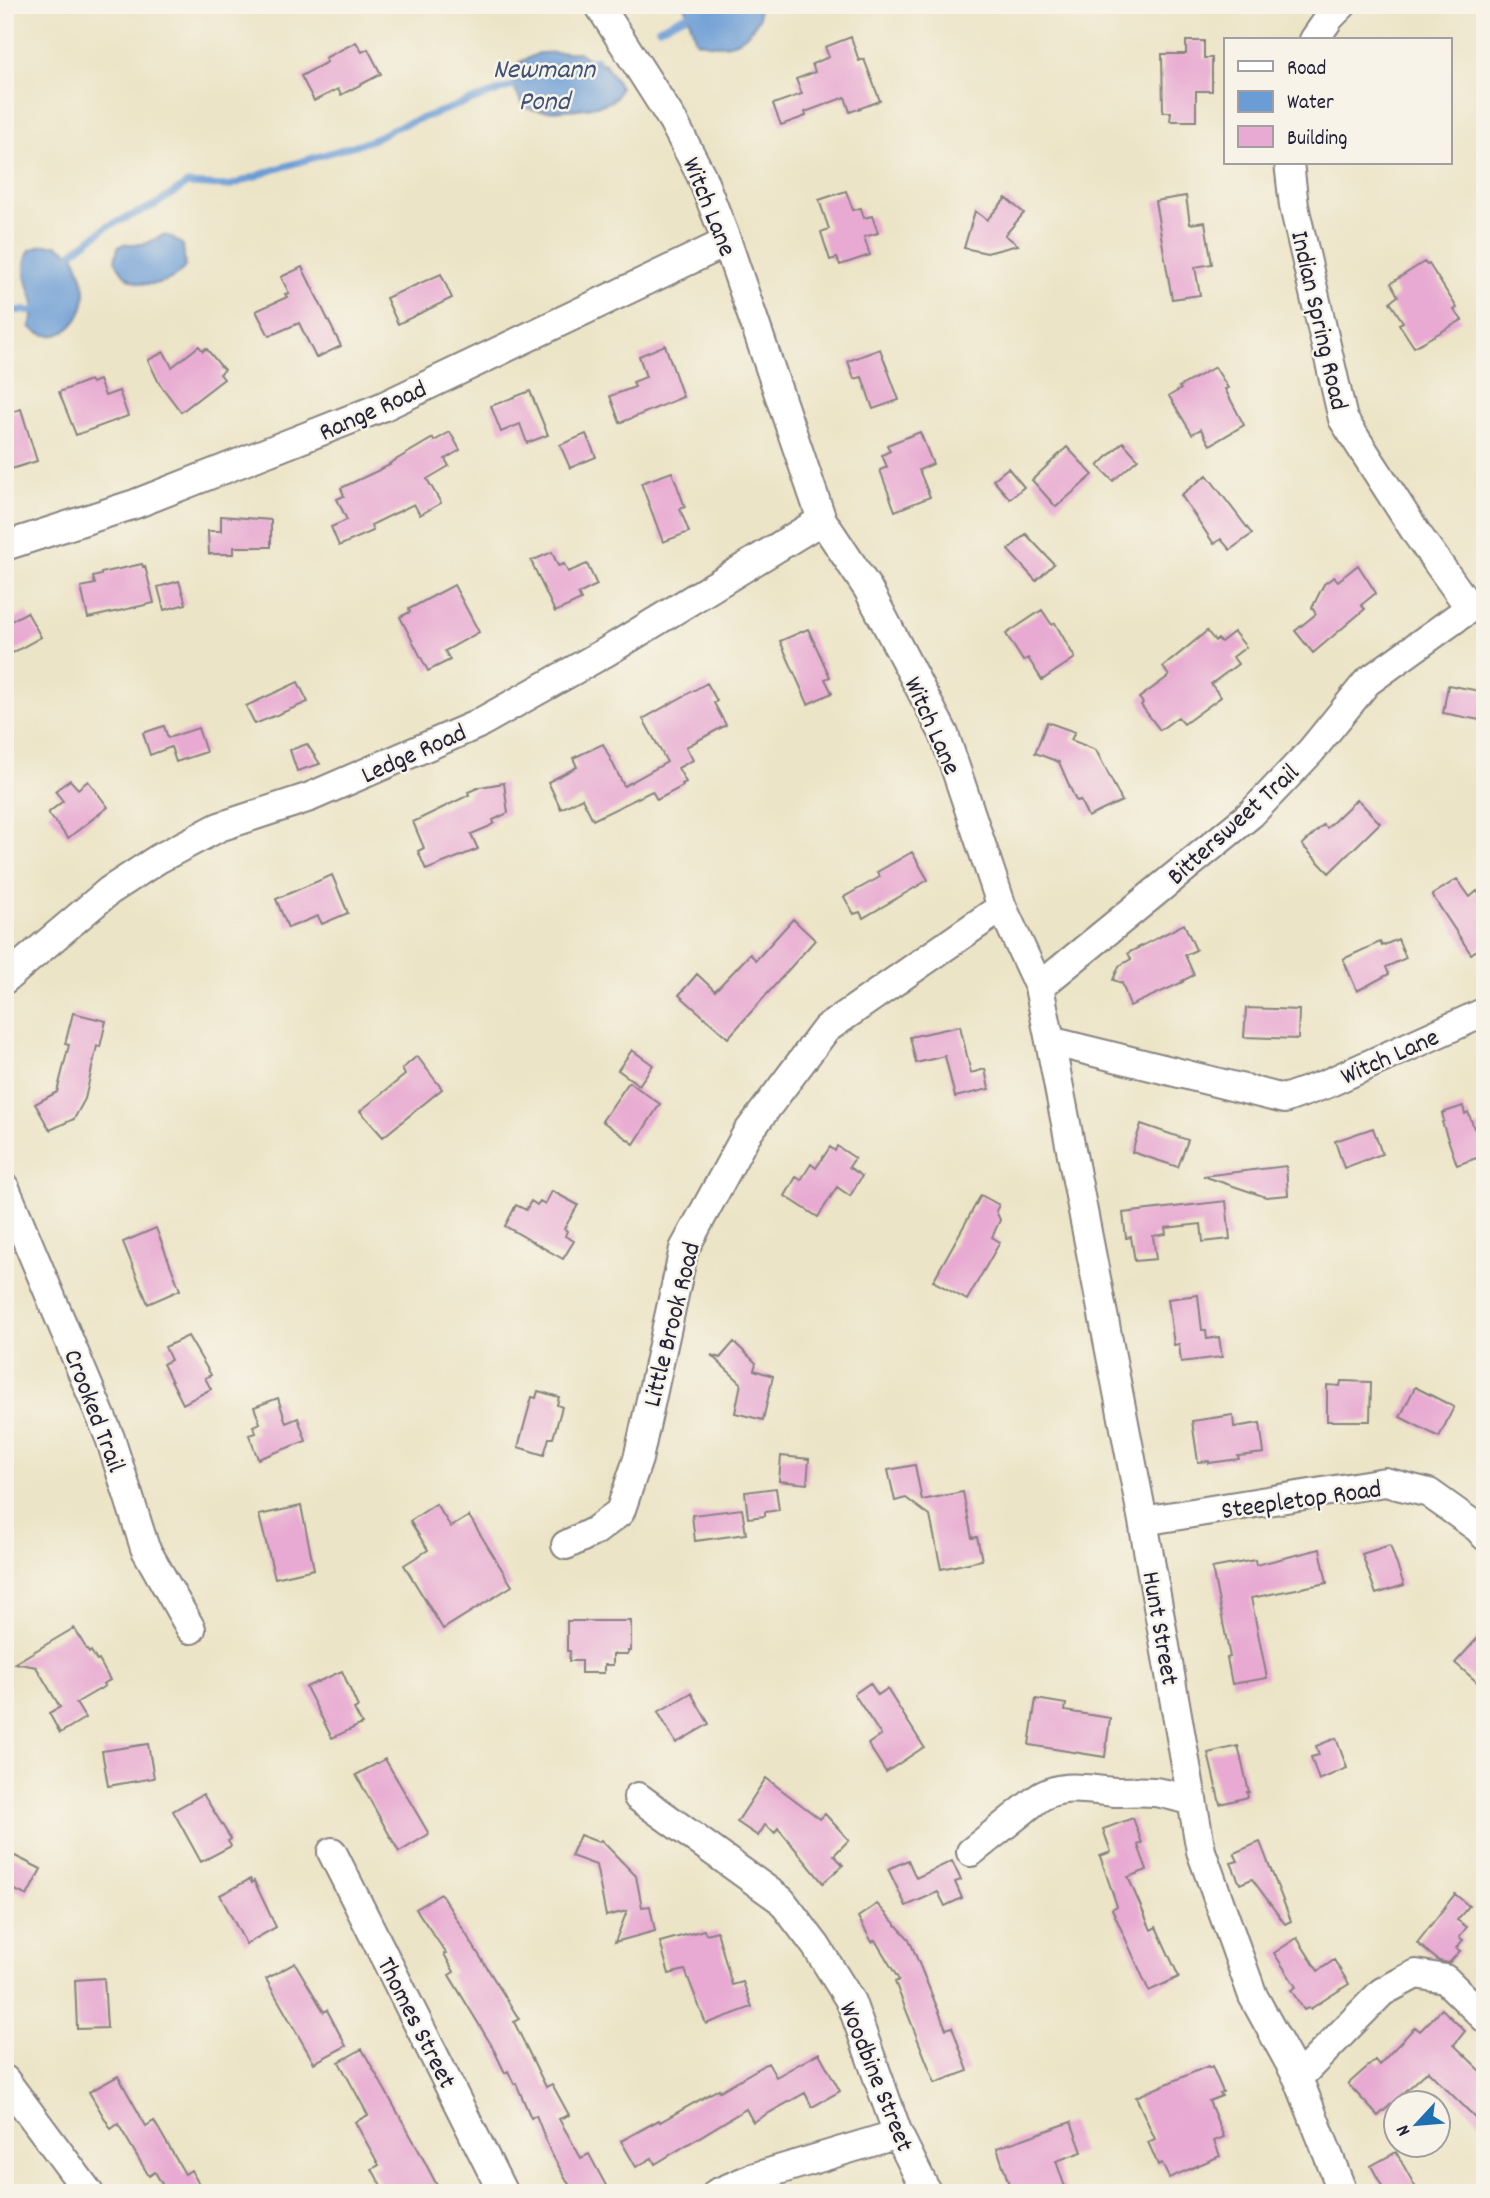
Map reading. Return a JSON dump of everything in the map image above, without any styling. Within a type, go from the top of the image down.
[{"type":"street","name":"Witch Lane","points":[[600,5],[688,147],[727,242],[822,520],[868,590],[944,734],[1002,906],[1039,987],[1050,1041],[1284,1099],[1326,1084],[1485,1012]]},
{"type":"street","points":[[1315,38],[1342,5]]},
{"type":"street","name":"Indian Spring Road","points":[[1289,164],[1294,206],[1343,419],[1417,534],[1477,610]]},
{"type":"street","name":"Range Road","points":[[5,546],[135,504],[382,407],[727,242]]},
{"type":"street","name":"Ledge Road","points":[[5,979],[110,891],[158,859],[219,827],[310,797],[475,725],[606,652],[822,520]]},
{"type":"street","name":"Bittersweet Trail","points":[[1039,987],[1251,814],[1311,751],[1367,682],[1477,610]]},
{"type":"street","name":"Little Brook Road","points":[[566,1545],[595,1531],[620,1512],[638,1459],[684,1249],[746,1135],[827,1029],[1002,906]]},
{"type":"street","name":"Hunt Street","points":[[1050,1041],[1143,1521],[1201,1851],[1253,1996],[1298,2078],[1343,2193]]},
{"type":"street","name":"Crooked Trail","points":[[5,1188],[110,1438],[145,1548],[191,1629]]},
{"type":"street","name":"Steepletop Road","points":[[1143,1521],[1385,1482],[1429,1493],[1485,1536]]},
{"type":"street","points":[[971,1852],[1045,1793],[1056,1790],[1076,1788],[1154,1792],[1192,1801]]},
{"type":"street","name":"Woodbine Street","points":[[638,1797],[781,1900],[816,1946],[851,2002],[898,2134],[927,2193]]},
{"type":"street","name":"Thomes Street","points":[[332,1852],[503,2193]]},
{"type":"street","points":[[1298,2078],[1382,1992],[1416,1975],[1445,1979],[1485,2018]]},
{"type":"street","points":[[5,2080],[89,2193]]},
{"type":"street","points":[[717,2193],[752,2178],[898,2134]]},
{"type":"water","points":[[685,5],[758,5],[759,18],[740,40],[716,45],[696,41]]},
{"type":"water","name":"Newmann Pond","points":[[579,52],[591,61],[605,64],[620,87],[615,98],[603,104],[569,110],[544,111],[526,108],[514,87],[518,63],[539,53]]},
{"type":"water","points":[[163,235],[183,245],[185,267],[173,278],[156,284],[131,280],[115,260],[118,247],[124,244],[145,244]]},
{"type":"water","points":[[43,245],[57,245],[75,256],[85,288],[84,304],[75,323],[59,334],[40,333],[30,327],[34,308],[25,264],[30,250]]},
{"type":"building","points":[[851,37],[859,61],[864,59],[880,101],[850,112],[845,97],[805,112],[806,116],[781,125],[773,104],[802,94],[796,79],[815,72],[812,64],[829,57],[825,47]]},
{"type":"building","points":[[1186,41],[1204,41],[1204,58],[1212,58],[1212,91],[1196,91],[1196,121],[1170,121],[1171,112],[1163,112],[1162,54],[1186,54]]},
{"type":"building","points":[[356,42],[362,52],[368,49],[381,74],[341,95],[338,89],[314,101],[301,76],[327,62],[325,58]]},
{"type":"building","points":[[846,191],[853,210],[861,208],[864,218],[872,216],[878,233],[864,237],[870,255],[840,265],[837,258],[830,260],[821,232],[829,229],[819,200]]},
{"type":"building","points":[[1186,196],[1190,224],[1205,222],[1212,264],[1195,267],[1200,295],[1172,299],[1155,201]]},
{"type":"building","points":[[1006,198],[1024,213],[1005,235],[1018,245],[987,253],[964,248],[975,211],[987,220]]},
{"type":"building","points":[[1424,262],[1429,264],[1462,320],[1414,347],[1399,324],[1403,322],[1390,302],[1398,296],[1391,283]]},
{"type":"building","points":[[302,267],[341,346],[316,358],[299,323],[269,336],[256,311],[287,297],[285,294],[289,293],[281,277]]},
{"type":"building","points":[[441,274],[452,298],[398,324],[386,298]]},
{"type":"building","points":[[665,345],[683,397],[620,423],[610,396],[635,387],[633,382],[646,377],[639,356]]},
{"type":"building","points":[[199,346],[203,351],[206,348],[224,370],[220,374],[224,379],[181,412],[159,383],[148,360],[164,352],[172,367]]},
{"type":"building","points":[[880,349],[899,400],[873,409],[862,377],[854,379],[848,361]]},
{"type":"building","points":[[1215,367],[1228,388],[1225,389],[1244,425],[1210,445],[1201,429],[1192,434],[1169,396],[1181,389],[1179,387]]},
{"type":"building","points":[[90,380],[92,383],[99,380],[105,396],[119,391],[128,416],[76,435],[59,392]]},
{"type":"building","points":[[530,391],[548,435],[527,443],[520,424],[501,432],[491,406]]},
{"type":"building","points":[[21,409],[37,461],[5,471],[5,414]]},
{"type":"building","points":[[450,432],[460,450],[445,459],[449,466],[427,479],[441,503],[420,515],[414,504],[371,525],[373,531],[339,546],[331,527],[347,520],[337,499],[344,496],[341,488],[390,465],[433,438],[434,441]]},
{"type":"building","points":[[920,432],[933,464],[919,470],[930,497],[895,511],[880,470],[887,467],[882,455],[890,451],[887,445]]},
{"type":"building","points":[[586,434],[596,457],[570,468],[560,445]]},
{"type":"building","points":[[1123,442],[1138,459],[1113,481],[1098,466]]},
{"type":"building","points":[[1067,447],[1093,475],[1056,507],[1032,480]]},
{"type":"building","points":[[1008,468],[1024,487],[1010,499],[993,480]]},
{"type":"building","points":[[672,472],[685,507],[680,509],[689,532],[663,542],[641,483]]},
{"type":"building","points":[[1207,475],[1252,534],[1230,550],[1221,539],[1214,544],[1181,495]]},
{"type":"building","points":[[221,516],[271,520],[271,547],[234,547],[234,554],[209,554],[208,531],[221,531]]},
{"type":"building","points":[[1026,534],[1054,564],[1036,581],[1008,550]]},
{"type":"building","points":[[552,552],[558,566],[564,564],[568,572],[587,564],[597,585],[578,594],[581,600],[555,612],[531,561]]},
{"type":"building","points":[[142,564],[145,566],[154,603],[88,618],[81,587],[95,584],[93,577],[101,573]]},
{"type":"building","points":[[1358,565],[1376,593],[1361,605],[1365,609],[1313,653],[1295,631],[1316,614],[1312,608],[1324,584],[1334,577],[1338,581]]},
{"type":"building","points":[[179,581],[186,604],[164,610],[158,587]]},
{"type":"building","points":[[454,585],[479,632],[445,651],[450,660],[428,671],[400,617],[410,612],[409,609]]},
{"type":"building","points":[[1042,610],[1052,625],[1055,623],[1075,658],[1042,680],[1028,658],[1023,661],[1006,634]]},
{"type":"building","points":[[27,612],[41,637],[5,657],[5,624]]},
{"type":"building","points":[[808,629],[830,677],[825,679],[832,693],[808,704],[780,641]]},
{"type":"building","points":[[1207,631],[1215,641],[1218,639],[1221,642],[1234,632],[1246,647],[1233,657],[1238,664],[1211,684],[1221,697],[1184,724],[1178,717],[1160,730],[1141,705],[1143,703],[1139,698],[1169,676],[1163,667]]},
{"type":"building","points":[[298,682],[308,702],[255,724],[246,706]]},
{"type":"building","points":[[707,683],[726,725],[686,747],[693,760],[678,768],[686,782],[683,786],[657,800],[652,791],[593,820],[582,798],[561,809],[548,782],[577,767],[573,758],[603,744],[624,786],[667,762],[643,719]]},
{"type":"building","points":[[1448,685],[1485,692],[1485,721],[1443,713]]},
{"type":"building","points":[[1047,722],[1075,732],[1071,740],[1096,750],[1122,801],[1088,817],[1080,800],[1076,801],[1059,762],[1035,753]]},
{"type":"building","points":[[164,726],[168,738],[198,728],[206,752],[176,762],[171,747],[150,755],[143,733]]},
{"type":"building","points":[[307,744],[320,764],[297,771],[290,750]]},
{"type":"building","points":[[70,780],[78,789],[88,781],[108,807],[68,838],[48,813],[63,801],[55,791]]},
{"type":"building","points":[[504,783],[508,813],[493,820],[494,823],[488,827],[471,834],[478,849],[426,870],[418,851],[424,848],[413,822],[469,795],[468,792]]},
{"type":"building","points":[[1357,799],[1380,823],[1329,873],[1302,845],[1323,825],[1327,828]]},
{"type":"building","points":[[912,852],[928,880],[863,918],[860,912],[854,914],[844,897],[880,877],[877,872]]},
{"type":"building","points":[[332,875],[348,913],[322,924],[318,916],[288,928],[276,899]]},
{"type":"building","points":[[1457,879],[1470,897],[1477,891],[1485,902],[1485,944],[1471,954],[1432,895]]},
{"type":"building","points":[[793,919],[815,940],[728,1038],[679,995],[697,974],[715,991],[750,954],[756,960]]},
{"type":"building","points":[[1184,924],[1196,950],[1185,955],[1194,975],[1130,1006],[1122,983],[1113,980],[1119,966],[1131,959],[1128,953]]},
{"type":"building","points":[[1398,939],[1406,958],[1386,967],[1389,974],[1357,991],[1343,959],[1380,942],[1382,946]]},
{"type":"building","points":[[1246,1008],[1299,1010],[1298,1039],[1244,1037]]},
{"type":"building","points":[[73,1013],[106,1021],[100,1047],[97,1046],[85,1099],[74,1119],[50,1130],[35,1104],[57,1092],[69,1045],[65,1044]]},
{"type":"building","points":[[960,1026],[971,1073],[985,1069],[989,1089],[955,1097],[945,1056],[916,1063],[910,1037]]},
{"type":"building","points":[[632,1050],[653,1065],[639,1085],[618,1070]]},
{"type":"building","points":[[417,1056],[442,1089],[383,1137],[360,1111],[405,1075],[402,1069]]},
{"type":"building","points":[[629,1082],[660,1104],[634,1144],[602,1121]]},
{"type":"building","points":[[1463,1106],[1474,1128],[1485,1124],[1485,1155],[1457,1165],[1442,1122],[1442,1113]]},
{"type":"building","points":[[1141,1124],[1188,1140],[1178,1167],[1132,1152]]},
{"type":"building","points":[[1373,1128],[1382,1154],[1344,1168],[1335,1141]]},
{"type":"building","points":[[837,1146],[855,1158],[849,1167],[862,1176],[850,1196],[837,1187],[818,1217],[785,1196],[796,1177],[801,1180],[811,1164],[816,1168],[830,1147],[835,1151]]},
{"type":"building","points":[[1286,1166],[1288,1195],[1266,1197],[1203,1176]]},
{"type":"building","points":[[552,1191],[578,1205],[564,1229],[567,1231],[565,1236],[574,1241],[563,1259],[505,1226],[516,1205],[526,1210],[531,1201],[537,1205],[540,1201],[545,1204]]},
{"type":"building","points":[[981,1195],[999,1205],[996,1211],[1000,1220],[992,1237],[1000,1242],[967,1300],[933,1281]]},
{"type":"building","points":[[1226,1201],[1230,1239],[1203,1242],[1201,1224],[1165,1228],[1166,1234],[1153,1236],[1156,1259],[1135,1261],[1131,1237],[1126,1238],[1123,1213]]},
{"type":"building","points":[[156,1228],[180,1290],[148,1304],[123,1242]]},
{"type":"building","points":[[1198,1295],[1202,1330],[1206,1330],[1207,1339],[1219,1337],[1222,1357],[1181,1362],[1179,1344],[1174,1345],[1168,1299]]},
{"type":"building","points":[[188,1336],[211,1375],[205,1378],[211,1389],[183,1404],[163,1364],[171,1360],[165,1347]]},
{"type":"building","points":[[734,1342],[756,1363],[754,1370],[773,1376],[763,1420],[735,1413],[741,1383],[711,1355],[720,1358]]},
{"type":"building","points":[[1341,1381],[1371,1382],[1370,1421],[1327,1421],[1327,1385],[1340,1386]]},
{"type":"building","points":[[1415,1387],[1454,1407],[1439,1437],[1400,1417]]},
{"type":"building","points":[[538,1391],[559,1397],[557,1405],[562,1407],[553,1438],[549,1438],[544,1455],[518,1447],[532,1397],[536,1398]]},
{"type":"building","points":[[278,1398],[286,1423],[298,1418],[306,1441],[258,1459],[249,1435],[256,1433],[253,1426],[260,1423],[254,1407]]},
{"type":"building","points":[[1233,1415],[1234,1427],[1260,1423],[1264,1453],[1238,1456],[1239,1459],[1198,1462],[1192,1421]]},
{"type":"building","points":[[781,1456],[809,1459],[807,1484],[779,1481]]},
{"type":"building","points":[[915,1465],[922,1500],[963,1492],[972,1538],[977,1537],[982,1560],[941,1569],[930,1516],[906,1498],[895,1501],[888,1470]]},
{"type":"building","points":[[776,1488],[779,1510],[765,1512],[765,1516],[748,1518],[745,1492]]},
{"type":"building","points":[[436,1504],[451,1527],[469,1516],[512,1586],[443,1629],[404,1565],[428,1550],[410,1521]]},
{"type":"building","points":[[301,1506],[314,1569],[275,1578],[259,1515]]},
{"type":"building","points":[[742,1509],[746,1534],[695,1541],[692,1515]]},
{"type":"building","points":[[1390,1545],[1404,1585],[1376,1594],[1362,1554]]},
{"type":"building","points":[[1320,1549],[1327,1583],[1251,1598],[1267,1678],[1232,1684],[1227,1658],[1230,1657],[1212,1568],[1255,1560],[1256,1565]]},
{"type":"building","points":[[567,1621],[631,1621],[631,1651],[628,1651],[628,1654],[613,1654],[613,1665],[604,1665],[604,1673],[581,1673],[581,1661],[569,1661]]},
{"type":"building","points":[[74,1628],[89,1653],[91,1651],[97,1661],[99,1660],[110,1680],[103,1684],[105,1686],[76,1703],[85,1718],[60,1733],[49,1713],[60,1707],[36,1667],[15,1663]]},
{"type":"building","points":[[1485,1630],[1485,1689],[1455,1663]]},
{"type":"building","points":[[342,1671],[358,1707],[354,1709],[362,1724],[332,1738],[306,1687]]},
{"type":"building","points":[[870,1683],[878,1695],[887,1689],[924,1747],[886,1772],[868,1744],[881,1735],[854,1694]]},
{"type":"building","points":[[691,1693],[709,1724],[676,1743],[658,1712]]},
{"type":"building","points":[[1036,1699],[1066,1704],[1065,1711],[1110,1718],[1105,1757],[1029,1745]]},
{"type":"building","points":[[1336,1738],[1347,1768],[1319,1780],[1311,1757],[1319,1755],[1316,1746]]},
{"type":"building","points":[[148,1744],[154,1778],[108,1786],[102,1751]]},
{"type":"building","points":[[1238,1746],[1248,1797],[1220,1804],[1208,1753]]},
{"type":"building","points":[[385,1759],[429,1834],[399,1852],[356,1775]]},
{"type":"building","points":[[766,1778],[820,1819],[825,1814],[849,1840],[834,1855],[843,1865],[823,1883],[778,1828],[775,1833],[765,1825],[758,1836],[737,1822]]},
{"type":"building","points":[[203,1794],[231,1839],[228,1841],[231,1846],[201,1862],[173,1811]]},
{"type":"building","points":[[1133,1818],[1142,1843],[1138,1845],[1147,1870],[1128,1877],[1151,1930],[1156,1927],[1179,1977],[1149,1991],[1112,1909],[1117,1906],[1100,1856],[1111,1852],[1103,1829]]},
{"type":"building","points":[[580,1835],[598,1842],[601,1840],[636,1876],[642,1907],[650,1906],[655,1931],[615,1942],[627,1911],[606,1916],[596,1865],[571,1856]]},
{"type":"building","points":[[1260,1842],[1291,1921],[1285,1924],[1252,1879],[1240,1884],[1231,1863],[1238,1861],[1234,1853]]},
{"type":"building","points":[[5,1851],[41,1869],[27,1896],[5,1885]]},
{"type":"building","points":[[908,1860],[916,1878],[952,1861],[961,1880],[955,1882],[962,1898],[945,1906],[938,1892],[906,1906],[888,1869]]},
{"type":"building","points":[[250,1879],[252,1883],[254,1881],[276,1927],[246,1944],[220,1895]]},
{"type":"building","points":[[441,1894],[519,2019],[514,2022],[546,2087],[552,2084],[569,2115],[559,2119],[581,2158],[589,2154],[610,2193],[574,2193],[550,2151],[536,2115],[531,2118],[516,2083],[514,2084],[508,2071],[505,2073],[492,2046],[449,1975],[454,1972],[444,1954],[446,1953],[416,1909]]},
{"type":"building","points":[[1455,1894],[1469,1906],[1457,1920],[1467,1927],[1459,1937],[1463,1940],[1456,1948],[1460,1951],[1449,1963],[1439,1961],[1417,1943]]},
{"type":"building","points":[[877,1904],[909,1939],[946,2029],[952,2027],[968,2071],[935,2083],[895,1982],[899,1980],[858,1917]]},
{"type":"building","points":[[704,1930],[706,1934],[717,1931],[732,1985],[743,1982],[752,2007],[706,2024],[685,1970],[669,1974],[660,1942]]},
{"type":"building","points":[[1297,1938],[1318,1971],[1334,1960],[1349,1984],[1310,2009],[1304,2010],[1291,1990],[1296,1987],[1274,1953]]},
{"type":"building","points":[[295,1963],[324,2012],[327,2010],[346,2046],[314,2063],[266,1979]]},
{"type":"building","points":[[104,1978],[107,2028],[77,2029],[75,1980]]},
{"type":"building","points":[[1442,2009],[1465,2031],[1454,2045],[1485,2075],[1485,2127],[1452,2095],[1452,2090],[1447,2090],[1428,2071],[1407,2090],[1382,2090],[1382,2112],[1378,2116],[1348,2084],[1375,2060],[1379,2065],[1415,2027],[1420,2031]]},
{"type":"building","points":[[362,2049],[441,2193],[385,2193],[372,2169],[379,2165],[355,2122],[368,2115],[339,2062]]},
{"type":"building","points":[[819,2053],[840,2091],[812,2107],[805,2093],[753,2122],[746,2109],[655,2164],[652,2158],[636,2167],[621,2141],[719,2089],[720,2091],[768,2063],[776,2077]]},
{"type":"building","points":[[1212,2066],[1223,2092],[1220,2093],[1222,2096],[1209,2101],[1224,2137],[1214,2141],[1220,2156],[1169,2178],[1162,2163],[1158,2165],[1148,2142],[1155,2139],[1136,2097]]},
{"type":"building","points":[[118,2076],[146,2126],[154,2121],[185,2174],[191,2170],[204,2193],[151,2193],[163,2186],[155,2172],[149,2176],[118,2124],[111,2129],[89,2092]]},
{"type":"building","points":[[1071,2122],[1082,2152],[1056,2161],[1067,2193],[1012,2193],[997,2148]]},
{"type":"building","points":[[1382,2160],[1400,2160],[1416,2188],[1405,2193],[1386,2193],[1371,2166]]},
{"type":"waterway","points":[[659,28],[709,5]]},
{"type":"waterway","points":[[582,64],[596,59]]},
{"type":"waterway","points":[[65,258],[108,226],[155,205],[187,184],[229,186],[372,140],[394,128],[521,83]]},
{"type":"waterway","points":[[5,310],[32,311],[41,304]]}]
